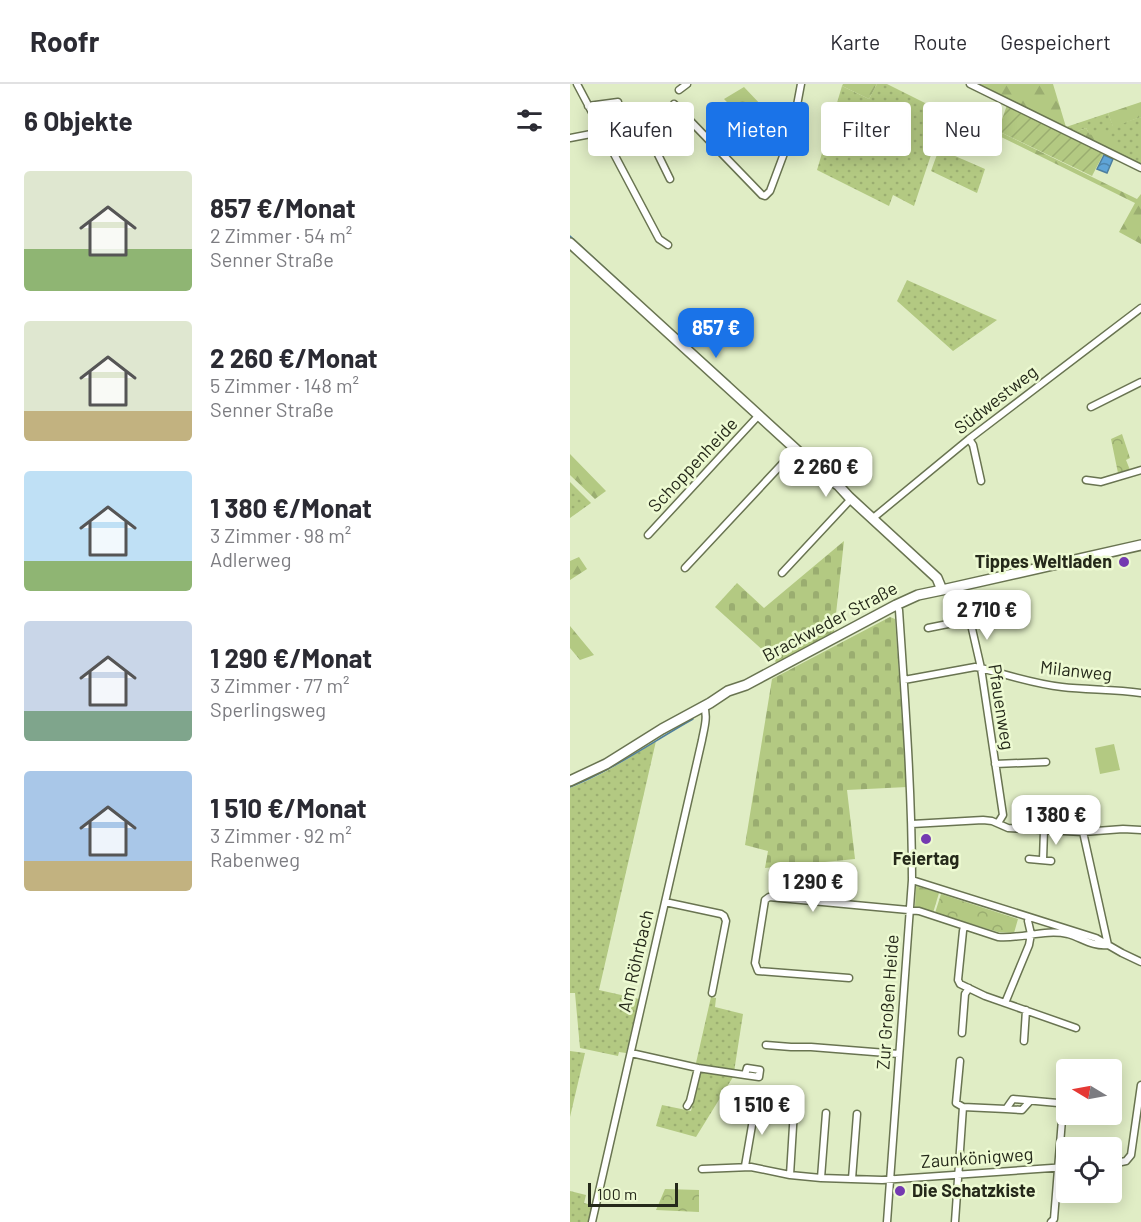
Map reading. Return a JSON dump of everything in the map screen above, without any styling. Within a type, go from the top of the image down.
[{"type":"main road","points":[[570,243],[824,475],[838,485],[937,578],[942,590]]},
{"type":"main road","name":"Brackweder Straße","points":[[570,781],[606,764],[662,729],[707,705],[729,697],[746,685],[896,605],[942,590],[1141,545]]},
{"type":"street","points":[[577,84],[588,106]]},
{"type":"street","points":[[679,90],[687,84]]},
{"type":"street","points":[[694,125],[762,195],[767,195],[783,160],[792,132],[801,84]]},
{"type":"street","points":[[970,84],[1141,168]]},
{"type":"street","points":[[570,138],[588,135]]},
{"type":"street","points":[[616,156],[659,239],[668,245]]},
{"type":"street","points":[[659,156],[670,179]]},
{"type":"street","name":"Südwestweg","points":[[872,519],[969,439],[1141,308]]},
{"type":"street","points":[[1091,407],[1141,382]]},
{"type":"street","name":"Schoppenheide","points":[[648,535],[759,415]]},
{"type":"street","points":[[969,439],[973,445],[981,481]]},
{"type":"street","points":[[685,568],[796,449]]},
{"type":"street","points":[[1086,480],[1101,482],[1141,470]]},
{"type":"street","points":[[782,573],[850,498]]},
{"type":"street","name":"Zur Großen Heide","points":[[887,1222],[912,880],[912,824],[904,680],[899,610],[896,605]]},
{"type":"street","points":[[928,628],[988,616]]},
{"type":"street","name":"Pfauenweg","points":[[970,620],[981,668],[1003,815],[998,823]]},
{"type":"street","name":"Milanweg","points":[[904,680],[975,667],[1027,681],[1061,687],[1141,693]]},
{"type":"street","name":"Am Röhrbach","points":[[592,1222],[706,719],[707,705]]},
{"type":"street","name":"Pfauenweg","points":[[995,764],[1046,762]]},
{"type":"street","points":[[912,824],[982,820],[998,823],[1008,828],[1083,832],[1141,830]]},
{"type":"street","points":[[1043,860],[1044,830]]},
{"type":"street","points":[[1083,832],[1108,945]]},
{"type":"street","points":[[1029,860],[1051,861]]},
{"type":"street","points":[[912,880],[1096,938],[1141,962]]},
{"type":"street","points":[[849,978],[758,971],[755,963],[765,900],[769,897],[918,911],[998,938],[1059,933],[1098,946],[1108,945]]},
{"type":"street","points":[[665,902],[724,916],[726,921],[712,993]]},
{"type":"street","points":[[1005,1003],[1029,945],[1031,934],[1029,917]]},
{"type":"street","points":[[964,927],[958,980],[960,984],[1005,1003],[1076,1028]]},
{"type":"street","points":[[962,1033],[965,994],[969,988]]},
{"type":"street","points":[[1024,1041],[1026,1010]]},
{"type":"street","points":[[766,1045],[899,1054]]},
{"type":"street","points":[[631,1053],[698,1068],[746,1075]]},
{"type":"street","points":[[960,1060],[956,1103],[963,1107],[1022,1110],[1030,1101]]},
{"type":"street","points":[[687,1106],[698,1068]]},
{"type":"street","points":[[1122,1162],[1131,1155],[1141,1085]]},
{"type":"street","points":[[1006,1109],[1013,1099],[1058,1103],[1062,1107],[1060,1137]]},
{"type":"street","points":[[745,1166],[756,1102]]},
{"type":"street","points":[[956,1222],[963,1107]]},
{"type":"street","points":[[790,1175],[794,1110]]},
{"type":"street","points":[[821,1178],[826,1113]]},
{"type":"street","points":[[852,1179],[857,1114]]},
{"type":"street","name":"Zaunkönigweg","points":[[702,1168],[745,1166],[790,1175],[821,1178],[890,1179],[1056,1167]]},
{"type":"street","points":[[1051,1222],[1054,1219],[1056,1193]]},
{"type":"green space","points":[[843,84],[877,84],[869,99],[842,86]]},
{"type":"green space","points":[[877,84],[887,84],[923,102],[923,156],[931,156],[914,206],[893,195],[889,206],[817,170],[821,156],[911,156],[911,102],[837,102],[842,86],[869,99]]},
{"type":"green space","points":[[977,84],[1053,84],[1066,127]]},
{"type":"green space","points":[[744,87],[758,102],[727,102],[724,99]]},
{"type":"green space","points":[[1141,102],[1141,117],[1113,127],[1108,113]]},
{"type":"green space","points":[[1007,105],[1104,153],[1092,176],[1002,133],[1002,119]]},
{"type":"green space","points":[[1108,113],[1113,126],[1141,117],[1141,165],[1090,135],[1086,128],[1075,132],[1066,127]]},
{"type":"green space","points":[[1086,128],[1090,135],[1106,131],[1132,161],[1075,132]]},
{"type":"green space","points":[[1002,133],[1137,199],[1141,194],[1141,244],[1119,232],[1135,203],[1002,137]]},
{"type":"green space","points":[[936,156],[955,156],[985,169],[977,193],[931,171]]},
{"type":"green space","points":[[907,280],[997,320],[953,351],[897,301]]},
{"type":"green space","points":[[1122,434],[1130,458],[1126,460],[1130,470],[1118,473],[1111,439]]},
{"type":"green space","points":[[570,454],[606,491],[595,499],[570,475]]},
{"type":"green space","points":[[570,482],[591,503],[570,518]]},
{"type":"green space","points":[[844,541],[834,632],[777,663],[715,607],[737,583],[764,608]]},
{"type":"green space","points":[[579,557],[587,569],[570,580],[570,561]]},
{"type":"green space","points":[[890,617],[895,619],[907,787],[847,790],[855,859],[765,868],[768,851],[745,845],[772,679]]},
{"type":"green space","points":[[570,626],[594,655],[580,660],[570,648]]},
{"type":"green space","points":[[656,741],[599,990],[639,999],[626,1053],[619,1052],[618,1056],[580,1048],[575,993],[570,993],[570,788],[625,761]]},
{"type":"green space","points":[[1114,744],[1120,770],[1100,774],[1095,748]]},
{"type":"green space","points":[[916,886],[939,893],[933,913],[915,907]]},
{"type":"green space","points":[[941,894],[1018,919],[1014,933],[998,932],[935,913]]},
{"type":"green space","points":[[711,997],[716,998],[715,1007],[743,1014],[734,1072],[694,1064]]},
{"type":"green space","points":[[570,1051],[585,1053],[570,1117]]},
{"type":"green space","points":[[705,1071],[733,1077],[696,1137],[656,1126],[662,1105],[691,1111],[700,1074]]},
{"type":"green space","points":[[665,1189],[699,1190],[699,1212],[656,1210]]},
{"type":"green space","points":[[570,1191],[586,1195],[584,1203],[592,1205],[588,1222],[570,1222]]},
{"type":"water","points":[[1104,155],[1113,159],[1107,173],[1097,169]]},
{"type":"waterway","points":[[570,236],[629,290]]},
{"type":"waterway","points":[[643,304],[730,382]]},
{"type":"waterway","points":[[570,787],[617,764],[693,719]]},
{"type":"place","name":"Tippes Weltladen","points":[[1124,562]]},
{"type":"place","name":"Feiertag","points":[[926,839]]},
{"type":"place","name":"Die Schatzkiste","points":[[900,1191]]}]
